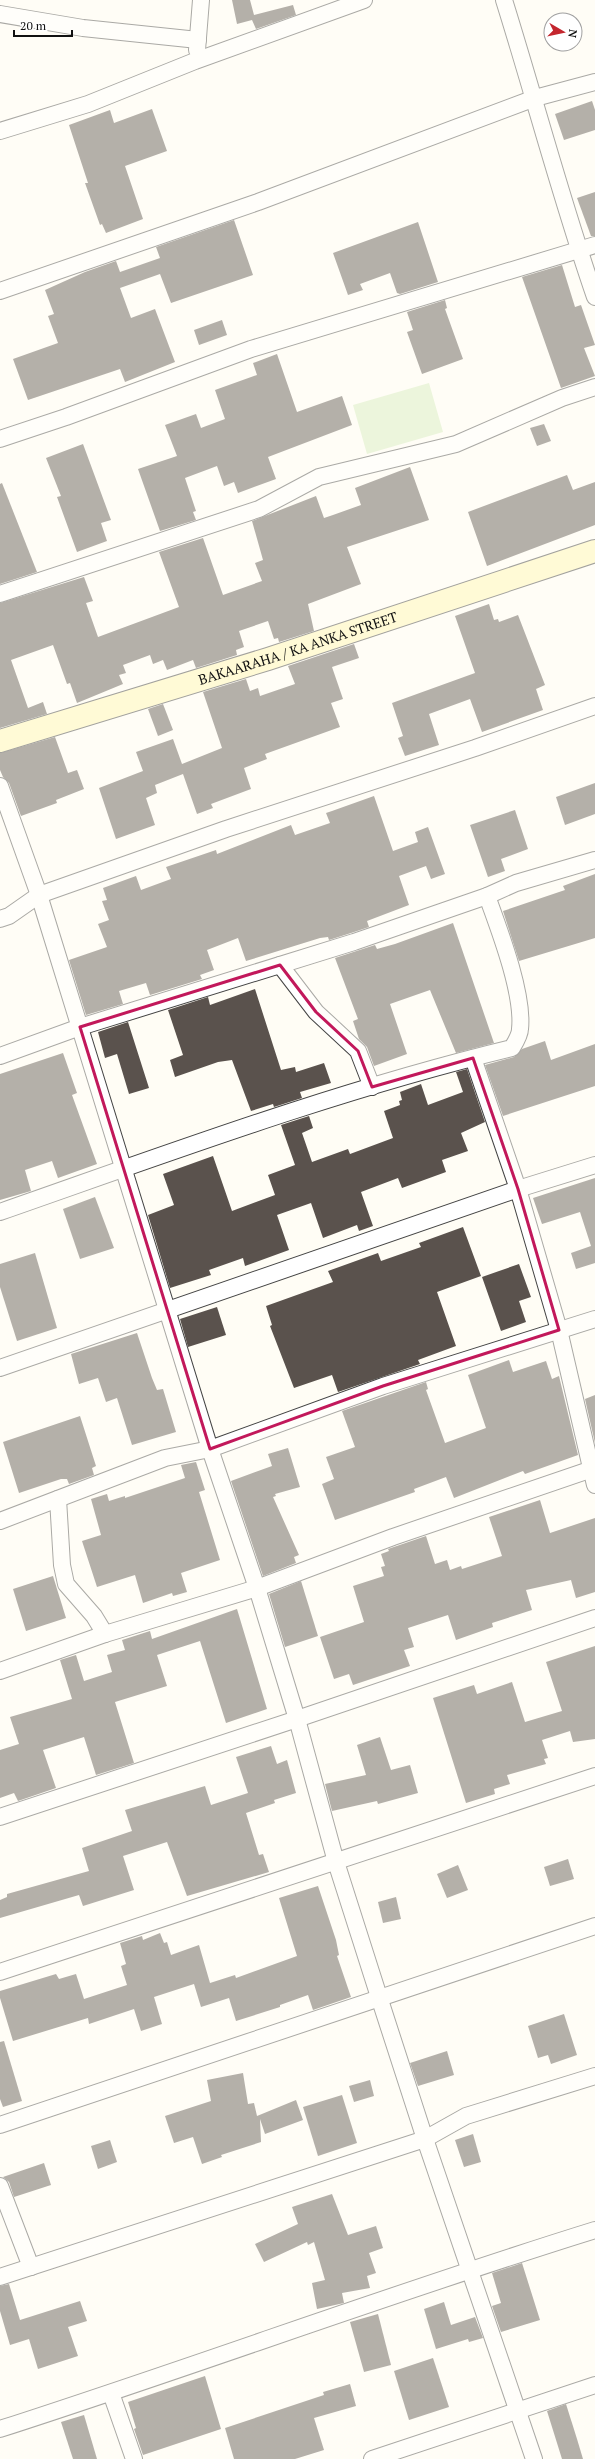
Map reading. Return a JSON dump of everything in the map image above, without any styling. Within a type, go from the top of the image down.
[{"type":"street","points":[[196,61],[201,0]]},
{"type":"street","points":[[0,130],[88,104],[196,61],[364,0]]},
{"type":"street","points":[[504,0],[535,98],[578,249],[595,297]]},
{"type":"street","points":[[0,14],[83,28],[198,40]]},
{"type":"street","points":[[0,291],[258,202],[535,98],[595,82]]},
{"type":"street","points":[[0,438],[66,417],[252,349],[595,245]]},
{"type":"street","points":[[0,594],[259,509],[318,477],[456,444],[562,398],[595,387]]},
{"type":"street","name":"BAKAARAHA / KA ANKA STREET","points":[[0,741],[268,659],[595,551]]},
{"type":"street","points":[[0,919],[9,916],[39,895],[226,829],[475,748],[595,706]]},
{"type":"street","points":[[0,786],[39,895],[210,1449],[257,1588],[297,1719],[336,1862],[424,2139],[470,2269],[534,2459]]},
{"type":"street","points":[[0,1056],[80,1027],[280,965],[487,896],[516,883],[595,860]]},
{"type":"street","points":[[0,1212],[124,1168],[289,1113],[372,1087],[512,1048],[520,1029],[518,1004],[506,950],[487,896]]},
{"type":"street","points":[[280,965],[316,1012],[358,1050],[372,1087]]},
{"type":"street","points":[[0,1671],[106,1634],[257,1588],[393,1537],[594,1474],[559,1330],[518,1189],[473,1058]]},
{"type":"street","points":[[0,1368],[518,1189],[595,1165]]},
{"type":"street","points":[[0,1521],[165,1458],[210,1449],[383,1386],[595,1319]]},
{"type":"street","points":[[58,1499],[62,1565],[66,1584],[94,1616],[106,1634]]},
{"type":"street","points":[[0,1817],[297,1719],[595,1618]]},
{"type":"street","points":[[0,1972],[595,1776]]},
{"type":"street","points":[[0,2125],[380,2000],[595,1926]]},
{"type":"street","points":[[0,2277],[424,2139],[466,2116],[595,2076]]},
{"type":"street","points":[[0,2186],[31,2267]]},
{"type":"street","points":[[0,2429],[111,2394],[470,2269],[595,2230]]},
{"type":"street","points":[[372,2459],[595,2384]]},
{"type":"street","points":[[111,2394],[134,2459]]},
{"type":"highlighted area","points":[[280,965],[316,1012],[358,1051],[372,1087],[473,1058],[518,1189],[559,1330],[383,1386],[210,1449],[80,1027]]},
{"type":"green space","points":[[429,383],[443,432],[367,454],[353,405]]},
{"type":"building","points":[[232,0],[250,0],[254,15],[293,5],[296,15],[256,29],[252,20],[237,24]]},
{"type":"building","points":[[592,101],[595,110],[595,130],[564,140],[555,114]]},
{"type":"building","points":[[152,109],[167,151],[125,166],[143,219],[106,233],[102,224],[100,225],[85,183],[88,183],[69,125],[110,110],[114,123]]},
{"type":"building","points":[[595,192],[595,236],[591,236],[577,198]]},
{"type":"building","points":[[234,220],[253,275],[171,303],[160,274],[120,288],[131,318],[155,309],[175,362],[125,382],[120,369],[28,400],[13,359],[58,343],[48,316],[54,314],[45,290],[85,272],[116,261],[120,272],[160,258],[156,247]]},
{"type":"building","points":[[418,222],[438,282],[400,294],[397,293],[390,273],[360,284],[363,290],[348,295],[333,253]]},
{"type":"building","points":[[562,265],[575,307],[581,305],[595,345],[584,348],[595,376],[561,388],[522,277]]},
{"type":"building","points":[[445,300],[447,308],[445,309],[463,359],[422,374],[407,332],[413,330],[407,312]]},
{"type":"building","points":[[222,320],[227,335],[199,345],[194,330]]},
{"type":"building","points":[[277,354],[297,412],[342,396],[352,425],[268,457],[276,479],[238,493],[234,482],[224,486],[217,466],[185,478],[196,511],[193,512],[196,520],[160,531],[138,469],[177,456],[165,425],[196,414],[201,428],[225,419],[215,390],[257,375],[253,363]]},
{"type":"building","points":[[544,424],[551,441],[537,446],[530,428]]},
{"type":"building","points":[[83,444],[111,520],[101,523],[107,541],[77,552],[57,497],[61,496],[46,458]]},
{"type":"building","points":[[410,467],[429,520],[347,547],[361,584],[308,604],[314,631],[279,642],[278,638],[274,639],[268,621],[239,631],[244,647],[236,650],[237,655],[196,668],[193,660],[167,670],[163,660],[153,664],[150,655],[123,665],[126,673],[119,675],[123,684],[77,703],[70,683],[67,684],[53,645],[11,660],[28,708],[43,702],[47,714],[0,728],[0,603],[84,577],[93,601],[86,603],[98,637],[179,607],[159,552],[203,538],[223,595],[262,581],[255,563],[263,560],[252,521],[316,496],[324,518],[333,515],[361,505],[355,488]]},
{"type":"building","points":[[567,475],[573,490],[595,482],[595,525],[487,566],[468,512]]},
{"type":"building","points":[[2,483],[37,572],[0,584],[0,484]]},
{"type":"building","points":[[489,604],[494,620],[498,619],[499,622],[518,615],[545,685],[536,689],[543,710],[482,732],[470,699],[429,714],[439,745],[405,756],[398,738],[403,736],[392,703],[475,673],[455,616]]},
{"type":"building","points":[[354,644],[359,658],[332,667],[343,699],[331,703],[340,727],[265,754],[267,759],[244,768],[251,789],[211,804],[213,808],[197,814],[183,774],[155,785],[157,793],[146,798],[155,825],[116,839],[99,788],[143,771],[136,752],[173,739],[182,764],[222,748],[203,692],[246,679],[250,691],[258,688],[260,696],[295,684],[288,666]]},
{"type":"building","points":[[163,704],[173,730],[158,736],[148,709]]},
{"type":"building","points":[[55,737],[68,773],[77,770],[84,789],[56,800],[57,803],[21,816],[9,783],[3,777],[0,770],[0,753]]},
{"type":"building","points":[[595,783],[595,814],[565,825],[556,797]]},
{"type":"building","points":[[374,796],[393,851],[418,842],[415,832],[428,827],[445,874],[431,879],[426,866],[399,876],[409,905],[367,921],[369,927],[329,940],[328,937],[320,938],[246,961],[238,938],[207,950],[214,970],[200,975],[202,979],[150,995],[146,983],[119,991],[123,1004],[86,1015],[69,960],[107,947],[98,924],[109,920],[102,901],[107,900],[103,888],[136,876],[141,890],[171,879],[166,867],[216,850],[217,854],[291,825],[295,835],[330,823],[326,813]]},
{"type":"building","points":[[515,810],[528,849],[501,859],[505,871],[488,877],[470,825]]},
{"type":"building","points":[[595,874],[595,938],[519,961],[503,911],[565,890],[563,886]]},
{"type":"building","points":[[453,923],[494,1043],[456,1053],[430,990],[390,1004],[407,1054],[374,1066],[367,1047],[359,1039],[353,1021],[358,1019],[335,958],[375,945],[377,949],[395,944]]},
{"type":"building","points":[[255,989],[281,1070],[295,1067],[296,1072],[324,1063],[331,1083],[300,1092],[302,1098],[274,1107],[273,1104],[251,1111],[232,1060],[218,1062],[175,1077],[170,1060],[183,1055],[168,1010],[208,997],[210,1005]]},
{"type":"building","points":[[128,1022],[149,1088],[129,1094],[117,1054],[105,1058],[98,1032]]},
{"type":"building","points":[[545,1041],[551,1060],[595,1044],[595,1086],[503,1116],[485,1065],[514,1057],[522,1049]]},
{"type":"building","points":[[63,1053],[77,1093],[72,1095],[97,1164],[58,1178],[52,1161],[25,1170],[31,1191],[0,1200],[0,1074]]},
{"type":"building","points":[[467,1069],[485,1122],[461,1133],[468,1151],[442,1160],[446,1172],[402,1188],[398,1178],[361,1192],[373,1226],[359,1231],[357,1225],[323,1238],[311,1203],[277,1215],[289,1250],[245,1266],[243,1258],[209,1270],[211,1275],[170,1288],[148,1215],[174,1205],[163,1174],[213,1156],[232,1211],[275,1195],[268,1175],[295,1165],[281,1125],[309,1116],[313,1128],[302,1133],[312,1162],[348,1149],[350,1154],[393,1138],[384,1111],[400,1105],[399,1101],[402,1100],[400,1092],[421,1084],[428,1105],[463,1092],[456,1072]]},
{"type":"building","points":[[595,1178],[595,1263],[576,1269],[571,1253],[591,1246],[580,1212],[542,1224],[533,1198]]},
{"type":"building","points":[[95,1197],[114,1248],[80,1259],[63,1209]]},
{"type":"building","points":[[463,1227],[481,1276],[437,1292],[456,1346],[418,1360],[420,1364],[338,1392],[332,1375],[294,1388],[270,1326],[272,1325],[266,1306],[333,1282],[328,1271],[378,1253],[381,1261],[421,1247],[419,1243]]},
{"type":"building","points":[[35,1253],[57,1328],[17,1341],[0,1287],[0,1264]]},
{"type":"building","points":[[519,1264],[531,1297],[519,1301],[526,1322],[501,1331],[482,1277]]},
{"type":"building","points":[[217,1307],[226,1335],[188,1347],[180,1319]]},
{"type":"building","points":[[137,1333],[157,1390],[163,1389],[176,1432],[132,1445],[117,1398],[106,1402],[98,1378],[79,1384],[71,1354]]},
{"type":"building","points":[[509,1360],[513,1372],[546,1361],[552,1379],[559,1376],[578,1455],[525,1474],[523,1471],[454,1498],[446,1477],[414,1489],[415,1492],[335,1520],[322,1484],[334,1479],[326,1457],[355,1447],[342,1411],[426,1382],[428,1389],[426,1390],[445,1443],[486,1428],[468,1375]]},
{"type":"building","points":[[595,1395],[595,1443],[585,1399]]},
{"type":"building","points":[[80,1416],[96,1466],[92,1468],[94,1475],[69,1484],[67,1479],[61,1479],[19,1493],[3,1442]]},
{"type":"building","points":[[288,1448],[300,1487],[275,1494],[276,1496],[273,1497],[299,1555],[294,1557],[296,1563],[263,1576],[231,1481],[272,1466],[268,1454]]},
{"type":"building","points":[[196,1462],[205,1490],[199,1492],[220,1560],[181,1573],[187,1592],[173,1596],[172,1593],[143,1603],[135,1575],[97,1587],[82,1541],[101,1535],[91,1499],[107,1494],[109,1501],[125,1496],[125,1498],[185,1478],[181,1465]]},
{"type":"building","points":[[540,1500],[550,1533],[595,1518],[595,1592],[576,1598],[571,1580],[526,1590],[532,1610],[492,1623],[493,1627],[456,1640],[448,1615],[408,1628],[414,1647],[404,1650],[410,1666],[353,1685],[349,1674],[334,1679],[320,1637],[364,1622],[353,1586],[384,1576],[381,1567],[385,1566],[381,1554],[389,1551],[388,1549],[426,1536],[435,1564],[447,1560],[450,1570],[461,1566],[462,1569],[502,1556],[489,1517]]},
{"type":"building","points":[[53,1576],[66,1618],[26,1631],[13,1589]]},
{"type":"building","points":[[301,1581],[318,1636],[285,1647],[269,1594]]},
{"type":"building","points":[[237,1609],[267,1709],[226,1723],[200,1641],[157,1655],[167,1686],[115,1702],[134,1763],[96,1775],[84,1737],[43,1750],[56,1788],[18,1801],[14,1793],[0,1798],[0,1750],[19,1744],[10,1717],[72,1699],[60,1660],[76,1655],[84,1681],[112,1672],[107,1655],[125,1650],[122,1640],[150,1631],[152,1639]]},
{"type":"building","points":[[595,1646],[595,1739],[573,1742],[570,1731],[542,1740],[548,1758],[544,1759],[546,1764],[507,1775],[510,1784],[494,1789],[495,1794],[466,1803],[433,1698],[474,1685],[477,1694],[512,1682],[525,1722],[562,1711],[546,1662]]},
{"type":"building","points":[[380,1737],[391,1770],[410,1765],[418,1793],[378,1804],[377,1801],[332,1811],[325,1784],[366,1775],[357,1745]]},
{"type":"building","points":[[271,1746],[277,1764],[287,1760],[296,1793],[274,1800],[275,1803],[246,1813],[259,1855],[263,1854],[269,1872],[187,1896],[167,1842],[123,1856],[134,1890],[83,1906],[79,1895],[0,1918],[0,1900],[7,1897],[7,1894],[89,1871],[82,1848],[132,1831],[125,1810],[205,1786],[211,1805],[248,1793],[236,1757]]},
{"type":"building","points":[[568,1859],[574,1879],[550,1886],[544,1867]]},
{"type":"building","points":[[458,1865],[468,1890],[447,1898],[437,1874]]},
{"type":"building","points":[[318,1886],[336,1940],[339,1955],[337,1956],[351,1997],[313,2010],[308,1995],[280,2005],[280,2007],[236,2021],[229,1998],[201,2007],[194,1984],[154,1997],[162,2024],[141,2031],[134,2009],[89,2024],[88,2018],[13,2041],[0,1998],[0,1991],[56,1974],[59,1979],[76,1974],[84,1999],[127,1985],[121,1966],[126,1964],[120,1943],[142,1936],[143,1940],[160,1933],[164,1943],[167,1942],[171,1955],[199,1945],[210,1983],[235,1975],[236,1978],[297,1956],[279,1898]]},
{"type":"building","points":[[396,1897],[401,1919],[383,1923],[378,1902]]},
{"type":"building","points":[[564,2014],[577,2055],[551,2064],[548,2055],[538,2058],[528,2026]]},
{"type":"building","points":[[4,2041],[22,2101],[3,2107],[0,2099],[0,2042]]},
{"type":"building","points":[[447,2051],[454,2075],[418,2086],[410,2063]]},
{"type":"building","points":[[243,2073],[248,2104],[254,2103],[257,2116],[296,2100],[303,2120],[265,2134],[260,2119],[261,2142],[221,2155],[222,2157],[202,2164],[193,2137],[174,2143],[165,2116],[211,2101],[207,2080]]},
{"type":"building","points":[[370,2080],[374,2096],[354,2102],[349,2086]]},
{"type":"building","points":[[342,2095],[357,2143],[318,2156],[303,2107]]},
{"type":"building","points":[[473,2134],[481,2162],[464,2167],[455,2140]]},
{"type":"building","points":[[110,2140],[117,2162],[98,2169],[91,2146]]},
{"type":"building","points":[[44,2163],[51,2185],[14,2197],[9,2182],[3,2177]]},
{"type":"building","points":[[332,2194],[348,2235],[376,2226],[383,2248],[369,2253],[376,2273],[367,2276],[370,2288],[342,2293],[344,2303],[317,2309],[312,2283],[325,2280],[314,2242],[308,2245],[307,2242],[264,2262],[255,2244],[298,2224],[292,2207]]},
{"type":"building","points":[[522,2263],[540,2320],[501,2332],[492,2306],[501,2303],[492,2273]]},
{"type":"building","points":[[9,2284],[20,2320],[80,2301],[87,2321],[68,2327],[78,2356],[38,2369],[29,2339],[10,2345],[0,2311],[0,2286]]},
{"type":"building","points":[[444,2302],[451,2325],[475,2317],[483,2338],[469,2342],[468,2339],[436,2349],[424,2309]]},
{"type":"building","points":[[378,2314],[391,2365],[364,2372],[350,2322]]},
{"type":"building","points":[[433,2358],[449,2407],[409,2420],[394,2371]]},
{"type":"building","points":[[205,2376],[221,2429],[143,2455],[134,2429],[136,2428],[128,2402]]},
{"type":"building","points":[[350,2384],[356,2406],[314,2418],[324,2450],[295,2459],[234,2459],[225,2428],[324,2395],[323,2392]]},
{"type":"building","points":[[566,2404],[583,2459],[562,2459],[547,2411]]},
{"type":"building","points":[[84,2415],[97,2459],[73,2459],[61,2422]]}]
